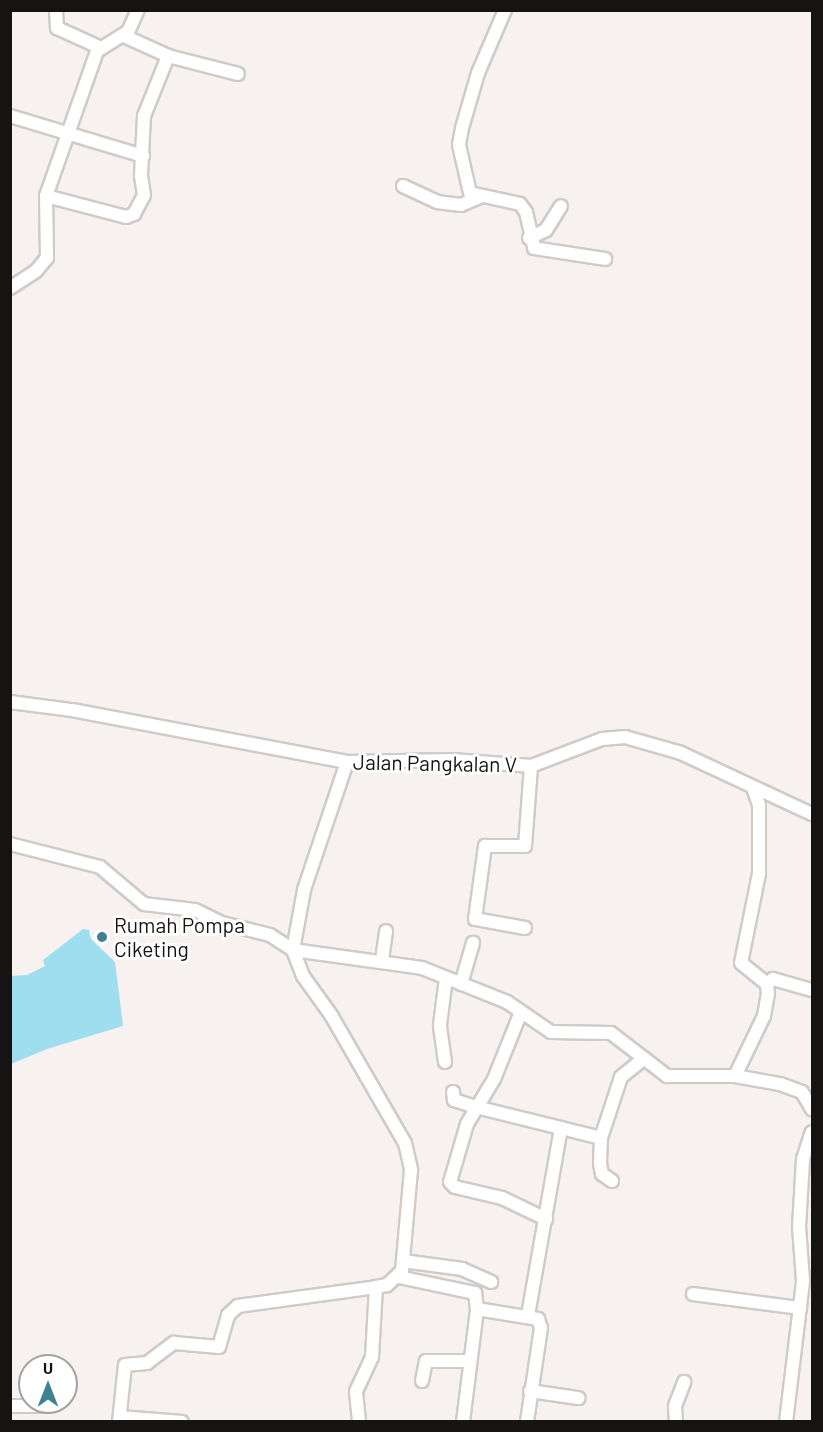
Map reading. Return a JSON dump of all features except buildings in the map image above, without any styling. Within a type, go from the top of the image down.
[{"type":"street","points":[[56,10],[57,28],[99,47]]},
{"type":"street","points":[[10,288],[42,266],[49,253],[46,196],[68,131],[99,47],[124,36],[132,27],[138,10]]},
{"type":"street","points":[[505,10],[478,73],[459,145],[470,193],[520,204],[526,212],[529,238],[534,248],[599,258]]},
{"type":"street","points":[[124,36],[168,56],[238,74]]},
{"type":"street","points":[[46,196],[130,217],[144,195],[142,156],[144,116],[168,56]]},
{"type":"street","points":[[10,116],[68,131],[142,156]]},
{"type":"street","points":[[403,186],[437,202],[461,205],[480,197]]},
{"type":"street","points":[[529,238],[546,230],[561,206]]},
{"type":"street","name":"Jalan Pangkalan V","points":[[10,702],[72,710],[347,762],[452,760],[531,766],[602,739],[625,738],[681,753],[813,814]]},
{"type":"street","points":[[347,762],[304,890],[293,950],[303,976],[330,1015],[409,1152],[411,1190],[399,1277]]},
{"type":"street","points":[[525,928],[475,919],[485,846],[525,846],[531,766]]},
{"type":"street","points":[[753,788],[759,805],[758,886],[741,963],[767,984]]},
{"type":"street","points":[[10,844],[100,867],[144,904],[195,910],[222,922],[270,935],[293,950],[382,960],[422,968],[521,1012],[551,1032],[611,1032],[635,1048],[642,1060],[667,1076],[735,1076],[802,1092],[813,1109]]},
{"type":"street","points":[[382,960],[386,931]]},
{"type":"street","points":[[461,984],[473,944]]},
{"type":"street","points":[[445,1062],[440,1025],[446,978]]},
{"type":"street","points":[[767,984],[773,979],[813,990]]},
{"type":"street","points":[[735,1076],[767,1008],[767,984]]},
{"type":"street","points":[[521,1012],[494,1079],[476,1107],[451,1168],[451,1185],[502,1198],[546,1219]]},
{"type":"street","points":[[612,1181],[602,1174],[601,1138],[621,1077],[642,1060]]},
{"type":"street","points":[[453,1092],[454,1100],[476,1107],[601,1138]]},
{"type":"street","points":[[528,1316],[561,1128]]},
{"type":"street","points":[[786,1422],[800,1308],[803,1263],[798,1209],[803,1159],[813,1132]]},
{"type":"street","points":[[403,1261],[464,1270],[491,1282]]},
{"type":"street","points":[[464,1270],[465,1289]]},
{"type":"street","points":[[182,1422],[119,1419],[125,1365],[147,1363],[174,1342],[219,1347],[228,1315],[238,1306],[376,1287],[399,1277],[465,1289],[477,1295],[463,1422]]},
{"type":"street","points":[[359,1422],[356,1392],[372,1357],[376,1287]]},
{"type":"street","points":[[693,1294],[800,1308]]},
{"type":"street","points":[[477,1309],[538,1319],[541,1328],[527,1422]]},
{"type":"street","points":[[422,1381],[426,1361],[470,1361]]},
{"type":"street","points":[[676,1422],[675,1406],[684,1382]]},
{"type":"street","points":[[530,1391],[578,1398]]},
{"type":"water","points":[[83,929],[89,930],[91,939],[115,962],[123,1026],[47,1049],[11,1064],[11,976],[27,975],[45,966],[43,960]]},
{"type":"place","name":"Rumah Pompa Ciketing","points":[[102,937]]}]
